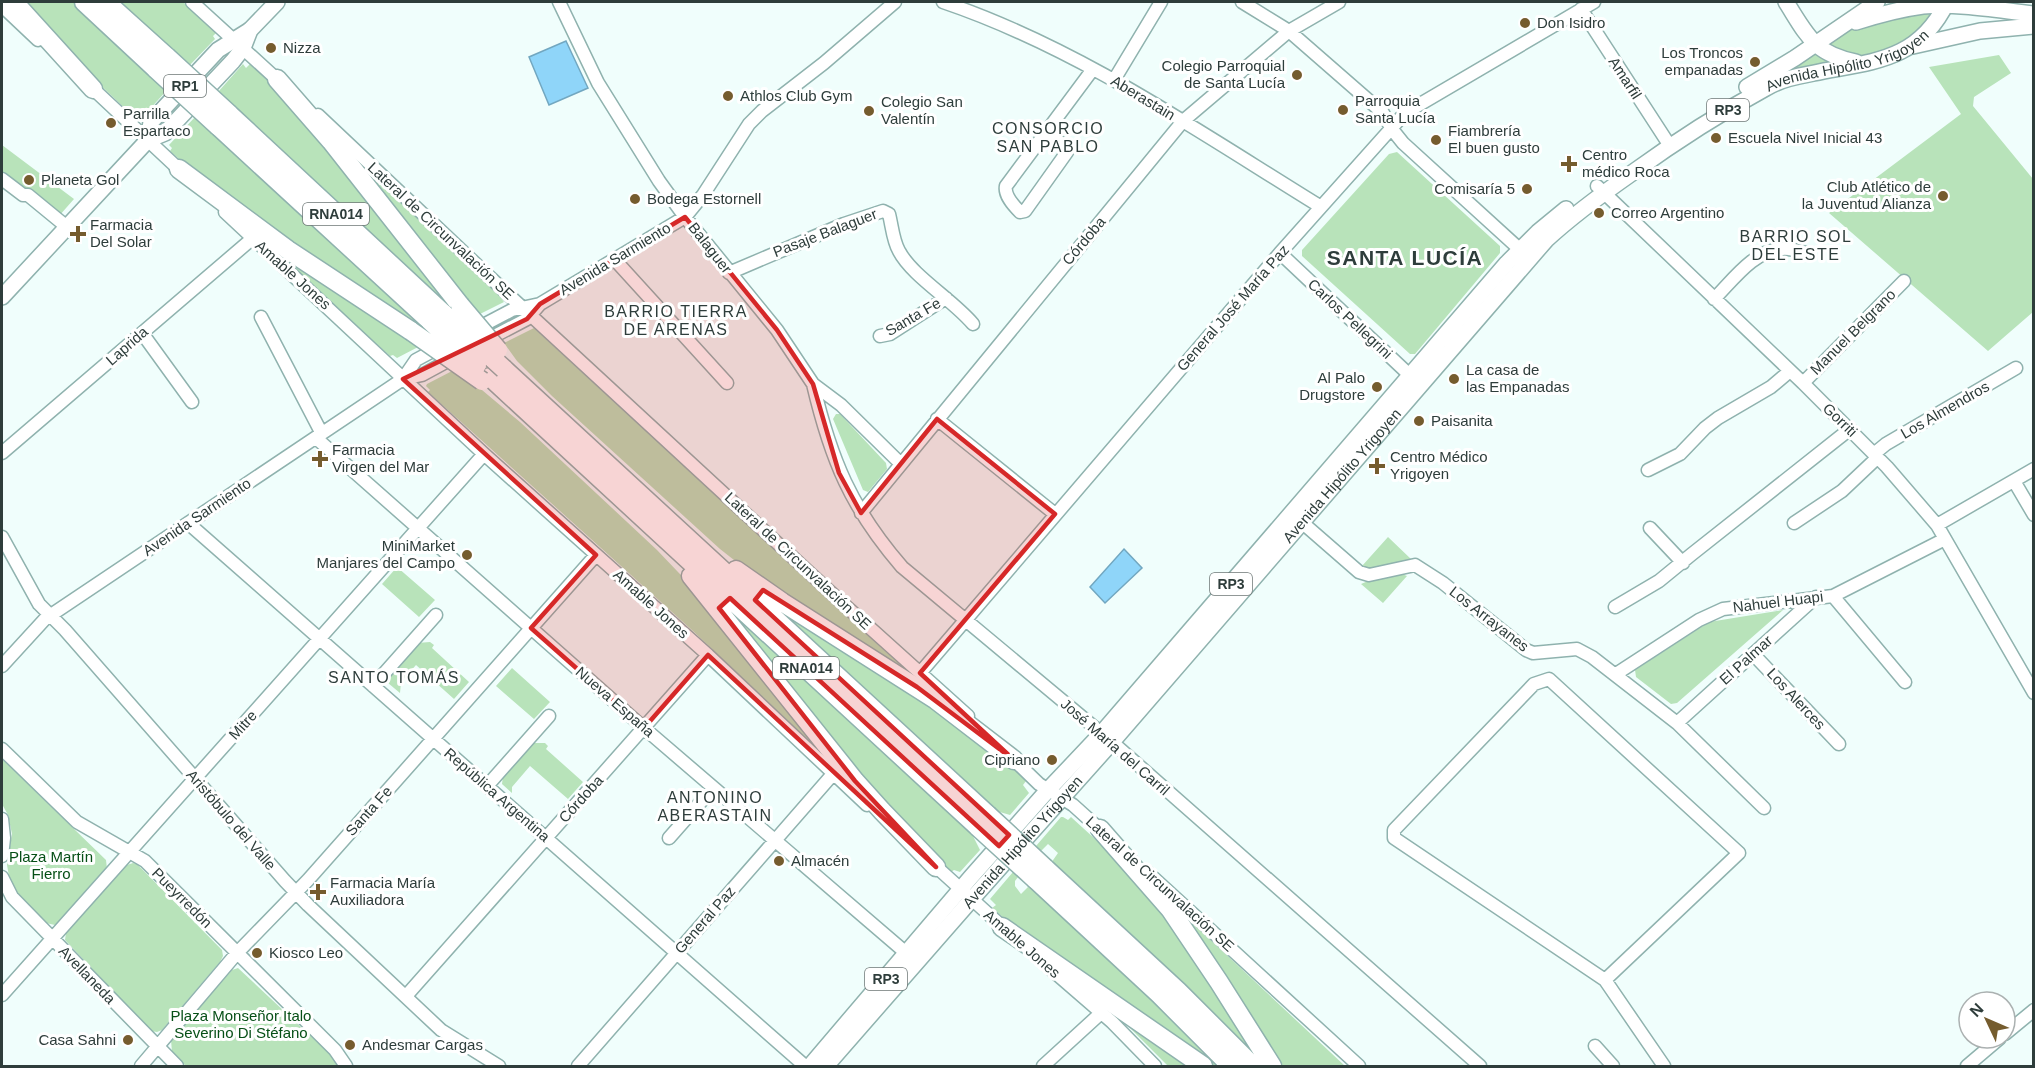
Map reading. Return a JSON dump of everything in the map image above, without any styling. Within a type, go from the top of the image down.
[{"type":"highway","points":[[14,2],[93,89]]},
{"type":"highway","name":"RNA014","points":[[84,2],[161,63],[223,120],[445,313],[497,373],[633,509],[983,821]]},
{"type":"highway","name":"RNA014","points":[[106,2],[161,63]]},
{"type":"highway","points":[[277,79],[345,158],[445,313]]},
{"type":"highway","points":[[179,169],[279,244],[411,331],[497,373]]},
{"type":"highway","name":"RNA014","points":[[497,373],[567,426],[659,512],[1040,874],[1231,1066]]},
{"type":"highway","points":[[633,509],[719,609],[855,781],[936,867]]},
{"type":"highway","points":[[659,512],[764,590],[942,705],[1014,760]]},
{"type":"highway","points":[[1100,829],[1174,914],[1272,1066]]},
{"type":"highway","name":"RNA014","points":[[1040,874],[1178,991],[1253,1066]]},
{"type":"highway","points":[[1002,927],[1203,1066]]},
{"type":"main road","name":"RP1","points":[[148,140],[165,133],[238,44],[277,2]]},
{"type":"main road","points":[[1786,2],[1841,58],[1868,63]]},
{"type":"main road","name":"Avenida Hipólito Yrigoyen","points":[[966,895],[1062,798],[1106,738],[1561,213],[1600,190],[1794,59],[1801,49],[1877,2]]},
{"type":"main road","points":[[1821,36],[1882,14],[1922,6],[1946,4],[2034,14]]},
{"type":"main road","name":"Avenida Hipólito Yrigoyen","points":[[1667,143],[1769,86],[1790,78],[1868,63],[1904,51],[1913,46],[1927,32],[1946,4]]},
{"type":"main road","name":"RP3","points":[[1913,46],[1980,32],[2034,26]]},
{"type":"main road","points":[[2,297],[148,140]]},
{"type":"main road","name":"Avenida Hipólito Yrigoyen","points":[[826,1066],[912,958],[966,895],[1048,790],[1106,738]]},
{"type":"main road","name":"Avenida Hipólito Yrigoyen","points":[[807,1066],[912,958]]},
{"type":"street","name":"Lateral de Circunvalación SE","points":[[192,2],[320,116],[526,310],[991,736],[1014,760],[1048,790],[1062,798],[1100,829],[1359,1066]]},
{"type":"street","name":"Balaguer","points":[[559,2],[598,83],[659,181],[685,217],[777,330],[813,384],[841,405],[901,464]]},
{"type":"street","name":"Avenida Sarmiento","points":[[2,666],[51,616],[403,379],[422,375],[527,319],[526,310],[540,304],[685,217],[703,195],[749,124],[762,111],[824,63],[892,5],[904,2]]},
{"type":"street","name":"Aberastain","points":[[943,2],[1058,49],[1114,80],[1321,207]]},
{"type":"street","points":[[1114,80],[1161,2]]},
{"type":"street","points":[[1242,2],[1289,31],[1383,112],[1391,128],[1403,143],[1524,254]]},
{"type":"street","name":"Córdoba","points":[[861,513],[1183,122],[1289,31],[1339,2]]},
{"type":"street","name":"General José María Paz","points":[[920,673],[1280,253],[1406,113],[1594,2]]},
{"type":"street","name":"Amable Jones","points":[[2,6],[316,295],[484,454],[708,655],[832,774],[1101,1013],[1155,1066]]},
{"type":"street","name":"Amarfil","points":[[1581,9],[1667,143]]},
{"type":"street","points":[[1047,132],[1063,145],[1067,152],[1025,211],[1020,212],[1007,196],[1006,186],[1093,69]]},
{"type":"street","points":[[2,179],[23,195],[28,195],[67,227]]},
{"type":"street","name":"Gorriti","points":[[1600,190],[1877,455],[1937,525],[2034,693]]},
{"type":"street","name":"Pasaje Balaguer","points":[[729,273],[844,224],[884,211],[889,214],[898,251],[915,270],[962,310],[973,324]]},
{"type":"street","name":"Laprida","points":[[2,453],[253,238]]},
{"type":"street","points":[[1714,299],[1750,263],[1770,250],[1785,248],[1806,253]]},
{"type":"street","name":"Carlos Pellegrini","points":[[1280,253],[1415,380]]},
{"type":"street","points":[[615,260],[727,382]]},
{"type":"street","name":"Manuel Belgrano","points":[[1803,383],[1904,282]]},
{"type":"street","name":"Santa Fe","points":[[880,336],[890,334],[946,298]]},
{"type":"street","points":[[261,317],[319,436]]},
{"type":"street","points":[[142,333],[192,402]]},
{"type":"street","name":"Los Almendros","points":[[1794,523],[1842,491],[1887,444],[2016,368]]},
{"type":"street","points":[[1648,470],[1680,454],[1711,423],[1771,387],[1790,371]]},
{"type":"street","name":"José María del Carril","points":[[813,384],[824,429],[839,473],[861,513],[902,567],[1106,738],[1480,1066]]},
{"type":"street","points":[[937,419],[1054,514]]},
{"type":"street","points":[[1615,607],[1659,581],[1683,563],[1850,429]]},
{"type":"street","name":"Nueva España","points":[[319,436],[418,528],[644,728],[912,958]]},
{"type":"street","name":"Mitre","points":[[2,995],[484,454]]},
{"type":"street","points":[[1937,525],[2034,469]]},
{"type":"street","points":[[2014,481],[2034,515]]},
{"type":"street","name":"Los Arrayanes","points":[[1296,518],[1359,572],[1369,575],[1415,565],[1443,583],[1526,650],[1533,653],[1577,649],[1616,674],[1677,723],[1764,808]]},
{"type":"street","name":"República Argentina","points":[[188,523],[807,1066]]},
{"type":"street","points":[[1650,528],[1683,563]]},
{"type":"street","name":"Aristóbulo del Valle","points":[[2,537],[39,604],[296,893],[441,1030],[499,1066]]},
{"type":"street","name":"Nahuel Huapi","points":[[1616,674],[1699,620],[1723,609],[1833,596],[1945,539]]},
{"type":"street","name":"Santa Fe","points":[[141,1066],[237,953],[296,893],[596,555]]},
{"type":"street","points":[[1833,596],[1905,682]]},
{"type":"street","name":"El Palmar","points":[[1677,723],[1816,597]]},
{"type":"street","points":[[373,686],[436,615]]},
{"type":"street","name":"Los Alerces","points":[[1753,654],[1839,744]]},
{"type":"street","name":"Córdoba","points":[[406,996],[708,655]]},
{"type":"street","points":[[1605,980],[1739,853],[1549,679],[1534,684],[1394,830],[1394,838],[1605,980],[1664,1066]]},
{"type":"street","points":[[487,786],[549,716]]},
{"type":"street","name":"Pueyrredón","points":[[2,749],[76,822],[145,861],[335,1050],[346,1066]]},
{"type":"street","name":"General Paz","points":[[578,1066],[832,774]]},
{"type":"street","points":[[669,838],[713,788]]},
{"type":"street","points":[[2,822],[4,838],[2,856]]},
{"type":"street","name":"Avellaneda","points":[[2,879],[12,897],[177,1066]]},
{"type":"street","points":[[2017,1024],[2034,1010]]},
{"type":"street","points":[[1043,1066],[1101,1013]]},
{"type":"street","points":[[1595,1046],[1613,1066]]},
{"type":"street","points":[[1967,1066],[1986,1050]]},
{"type":"highlighted area","points":[[685,217],[777,330],[813,384],[839,473],[861,513],[937,419],[1055,514],[920,673],[1014,760],[917,687],[763,590],[755,600],[1009,835],[999,846],[730,598],[719,608],[855,781],[936,867],[708,655],[644,728],[531,628],[596,555],[403,379],[527,319],[540,304]]},
{"type":"green space","points":[[18,2],[73,2],[167,90],[141,119],[138,116],[135,118],[53,40]]},
{"type":"green space","points":[[119,2],[183,2],[216,33],[213,36],[215,39],[189,66]]},
{"type":"green space","points":[[1935,12],[1921,30],[1901,45],[1865,56],[1848,55],[1826,47],[1837,37],[1863,24]]},
{"type":"green space","points":[[1816,53],[1830,62],[1789,71]]},
{"type":"green space","name":"Club Atlético de la Juventud Alianza","points":[[1999,55],[2011,73],[1974,97],[1973,106],[2033,179],[2033,312],[1988,351],[1829,213],[1961,114],[1929,67]]},
{"type":"green space","points":[[243,64],[246,68],[250,64],[287,98],[453,303],[447,305],[218,92]]},
{"type":"green space","points":[[195,117],[459,359],[213,189],[170,151],[172,148],[169,145]]},
{"type":"green space","points":[[319,122],[504,296],[501,298],[504,302],[478,315]]},
{"type":"green space","name":"Planeta Gol","points":[[2,145],[74,199],[59,216],[2,173]]},
{"type":"green space","points":[[1397,152],[1500,246],[1500,253],[1415,354],[1410,354],[1302,256],[1302,250],[1389,154]]},
{"type":"green space","points":[[237,219],[420,346],[397,358],[390,356]]},
{"type":"green space","points":[[534,328],[886,652],[935,693],[748,571],[720,549],[552,396],[517,361],[504,343]]},
{"type":"green space","points":[[454,370],[476,385],[520,422],[657,550],[699,594],[833,764],[693,631],[428,392],[430,390],[427,384]]},
{"type":"green space","points":[[836,414],[840,414],[886,463],[887,469],[868,492],[863,490],[833,419]]},
{"type":"green space","points":[[1388,537],[1412,560],[1371,571],[1362,566]]},
{"type":"green space","points":[[397,567],[435,600],[419,617],[382,584]]},
{"type":"green space","points":[[1402,574],[1407,576],[1383,603],[1361,584],[1368,581]]},
{"type":"green space","points":[[747,581],[983,740],[1026,781],[1023,785],[1029,793],[1010,815],[993,810]]},
{"type":"green space","points":[[725,605],[972,834],[980,850],[960,872],[954,870],[951,872],[900,824]]},
{"type":"green space","points":[[1783,610],[1677,703],[1671,704],[1636,677],[1635,670],[1709,622]]},
{"type":"green space","points":[[430,642],[434,645],[432,648],[469,682],[454,699],[416,665],[401,682],[400,693],[388,683],[389,675],[417,643]]},
{"type":"green space","points":[[512,668],[550,702],[534,719],[496,686]]},
{"type":"green space","points":[[532,743],[545,743],[548,746],[546,749],[583,782],[568,799],[530,766],[512,787],[512,793],[502,784],[503,776]]},
{"type":"green space","name":"Plaza Martín Fierro","points":[[2,759],[106,860],[107,869],[55,925],[46,923],[14,890],[10,882],[7,865],[12,834],[8,815],[2,804]]},
{"type":"green space","points":[[1061,817],[1068,820],[1071,817],[1153,892],[1264,1065],[1051,863],[1058,853],[1048,844],[1041,851],[1036,846]]},
{"type":"green space","points":[[137,864],[222,950],[223,956],[162,1030],[157,1032],[151,1031],[65,940],[66,933],[127,865]]},
{"type":"green space","points":[[1013,872],[1018,877],[1015,886],[1021,894],[1029,886],[1140,987],[1220,1066],[1207,1066],[992,908],[996,905],[990,899]]},
{"type":"green space","points":[[1185,916],[1345,1066],[1278,1066]]},
{"type":"green space","name":"Plaza Monseñor Italo Severino Di Stéfano","points":[[238,968],[331,1055],[337,1066],[186,1066],[172,1052],[171,1040],[232,970]]},
{"type":"green space","points":[[1121,1019],[1193,1066],[1168,1066]]},
{"type":"water","points":[[566,41],[588,88],[549,105],[529,57]]},
{"type":"water","points":[[1124,549],[1142,568],[1105,603],[1090,587]]},
{"type":"place","name":"Don Isidro","points":[[1525,23]]},
{"type":"place","name":"Nizza","points":[[271,48]]},
{"type":"place","name":"Los Troncos empanadas","points":[[1755,62]]},
{"type":"place","name":"Colegio Parroquial de Santa Lucía","points":[[1297,75]]},
{"type":"place","name":"Athlos Club Gym","points":[[728,96]]},
{"type":"place","name":"Parroquia Santa Lucía","points":[[1343,110]]},
{"type":"place","name":"Colegio San Valentín","points":[[869,111]]},
{"type":"place","name":"Parrilla Espartaco","points":[[111,123]]},
{"type":"place","name":"Escuela Nivel Inicial 43","points":[[1716,138]]},
{"type":"place","name":"Fiambrería El buen gusto","points":[[1436,140]]},
{"type":"place","name":"Centro médico Roca","points":[[1569,164]]},
{"type":"place","name":"Planeta Gol","points":[[29,180]]},
{"type":"place","name":"Comisaría 5","points":[[1527,189]]},
{"type":"place","name":"Club Atlético de la Juventud Alianza","points":[[1943,196]]},
{"type":"place","name":"Bodega Estornell","points":[[635,199]]},
{"type":"place","name":"Correo Argentino","points":[[1599,213]]},
{"type":"place","name":"Farmacia Del Solar","points":[[78,234]]},
{"type":"place","name":"La casa de las Empanadas","points":[[1454,379]]},
{"type":"place","name":"Al Palo Drugstore","points":[[1377,387]]},
{"type":"place","name":"Paisanita","points":[[1419,421]]},
{"type":"place","name":"Farmacia Virgen del Mar","points":[[320,459]]},
{"type":"place","name":"Centro Médico Yrigoyen","points":[[1377,466]]},
{"type":"place","name":"MiniMarket Manjares del Campo","points":[[467,555]]},
{"type":"place","name":"Cipriano","points":[[1052,760]]},
{"type":"place","name":"Almacén","points":[[779,861]]},
{"type":"place","name":"Farmacia María Auxiliadora","points":[[318,892]]},
{"type":"place","name":"Kiosco Leo","points":[[257,953]]},
{"type":"place","name":"Casa Sahni","points":[[128,1040]]},
{"type":"place","name":"Andesmar Cargas","points":[[350,1045]]},
{"type":"district","name":"CONSORCIO SAN PABLO","points":[[1048,137]]},
{"type":"district","name":"BARRIO SOL DEL ESTE","points":[[1796,245]]},
{"type":"district","name":"SANTA LUCÍA","points":[[1405,258]]},
{"type":"district","name":"BARRIO TIERRA DE ARENAS","points":[[676,320]]},
{"type":"district","name":"SANTO TOMÁS","points":[[394,677]]},
{"type":"district","name":"ANTONINO ABERASTAIN","points":[[715,806]]}]
